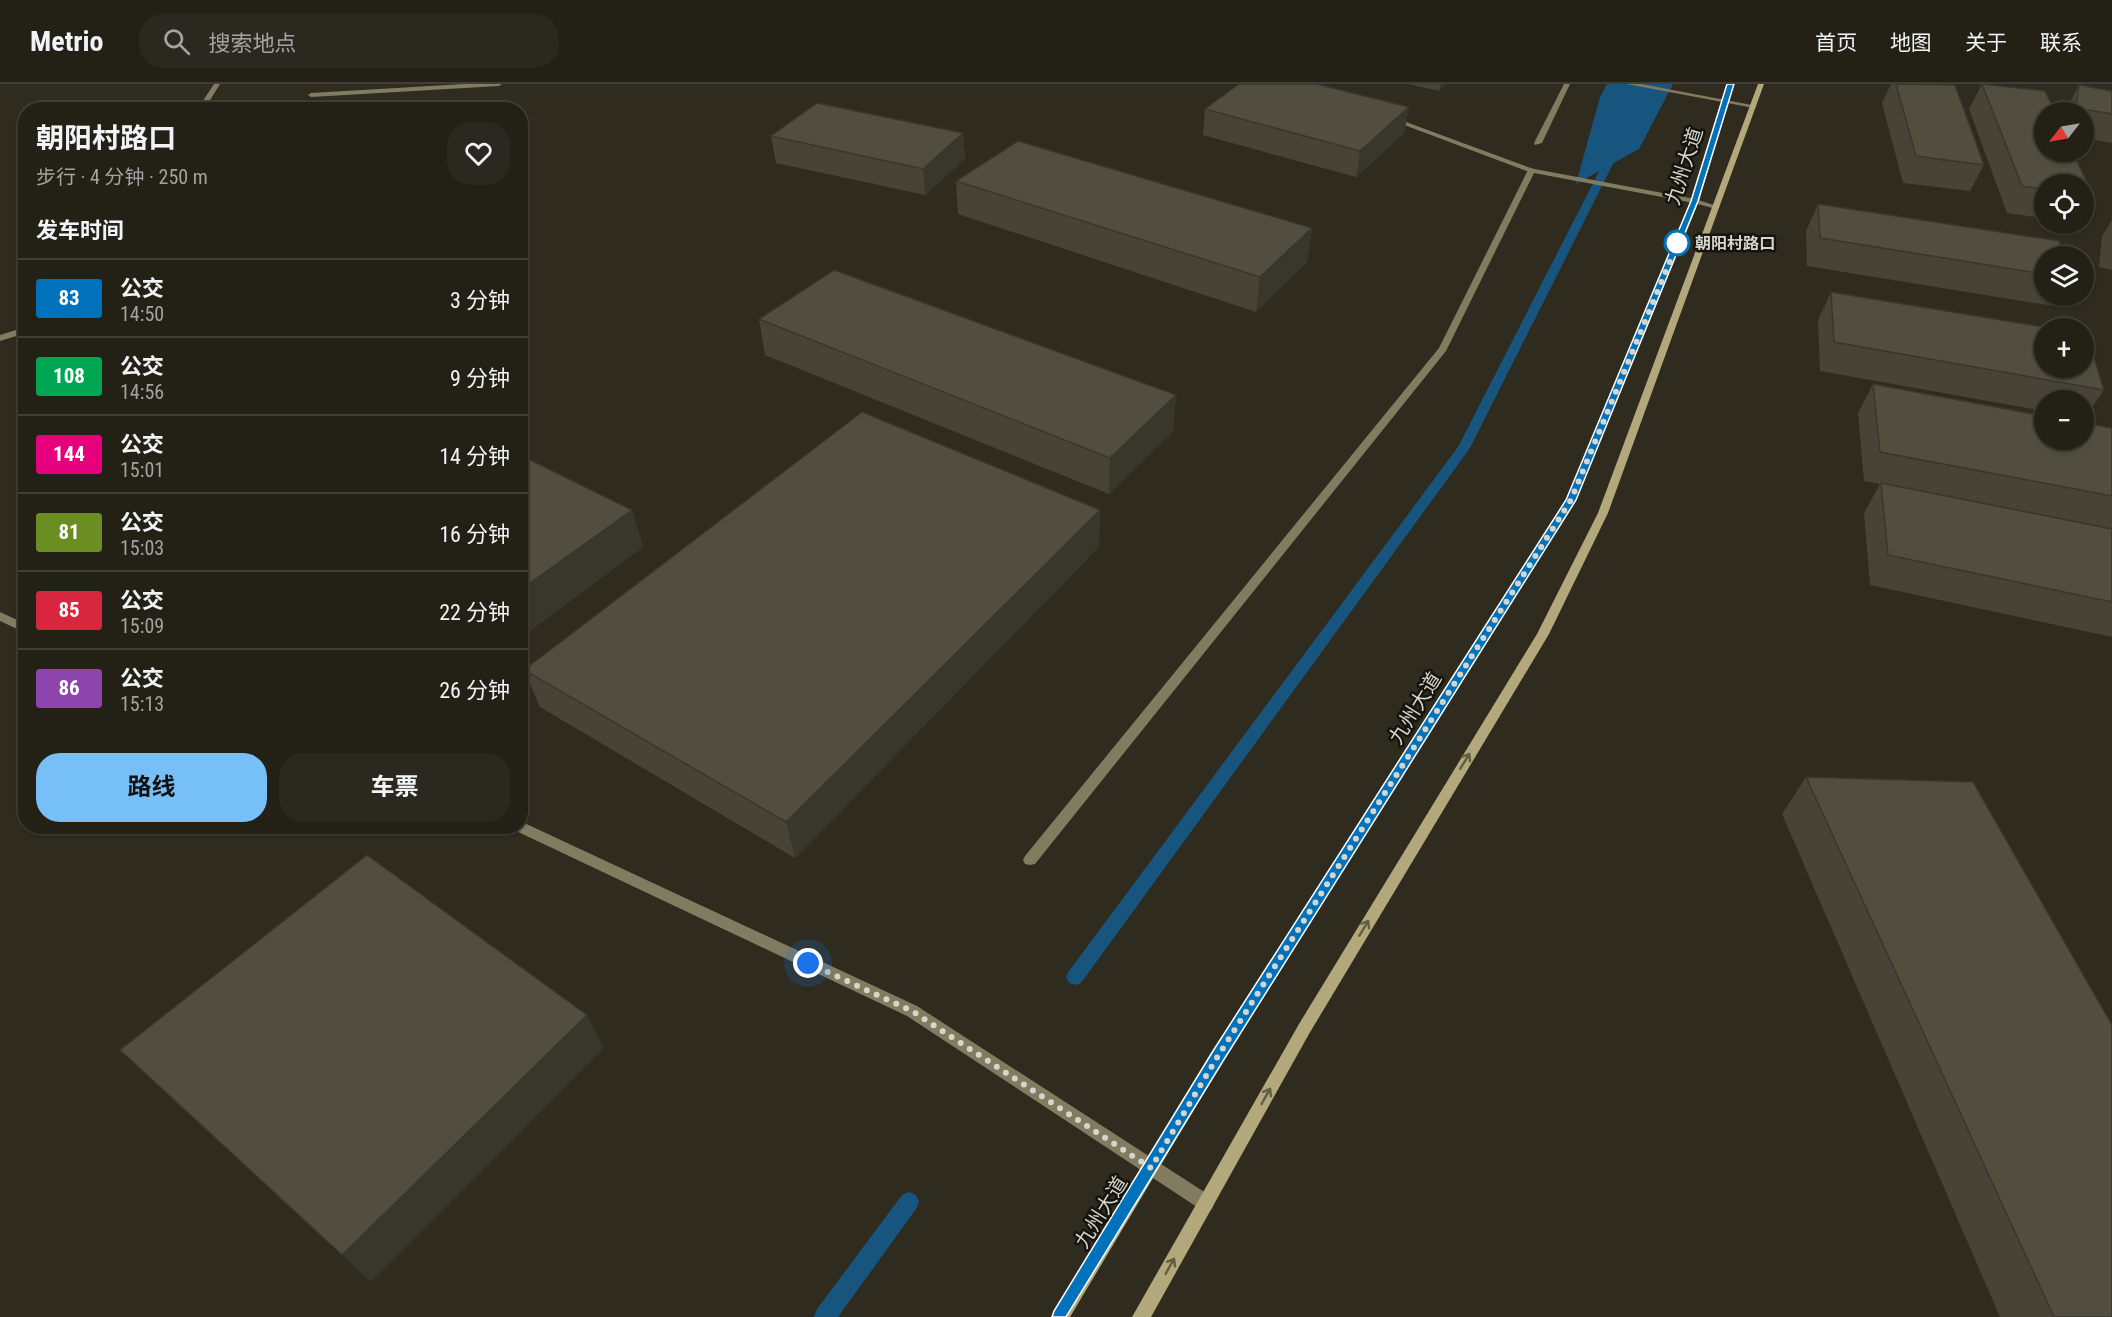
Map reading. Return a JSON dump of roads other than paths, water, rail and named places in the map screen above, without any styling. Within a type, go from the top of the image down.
[{"type":"main road","name":"九州大道","points":[[1060,1317],[1218,1056],[1571,500],[1695,201],[1730,84]]},
{"type":"main road","points":[[1141,1317],[1304,1029],[1543,634],[1603,513],[1761,84]]},
{"type":"street","points":[[205,102],[217,84]]},
{"type":"street","points":[[311,95],[499,84]]},
{"type":"street","points":[[1538,143],[1567,84]]},
{"type":"street","points":[[1630,84],[1754,106]]},
{"type":"street","points":[[1381,115],[1532,170],[1716,207]]},
{"type":"street","points":[[1030,860],[1443,349],[1532,170]]},
{"type":"street","points":[[0,338],[18,332]]},
{"type":"street","points":[[0,616],[18,625]]},
{"type":"street","points":[[528,830],[912,1011],[1206,1203]]},
{"type":"water","points":[[1607,84],[1673,84],[1639,149],[1576,184],[1600,97]]},
{"type":"waterway","points":[[1075,977],[1464,448],[1615,150]]},
{"type":"waterway","points":[[825,1317],[909,1202]]},
{"type":"place","name":"朝阳村路口","points":[[1677,243]]}]
